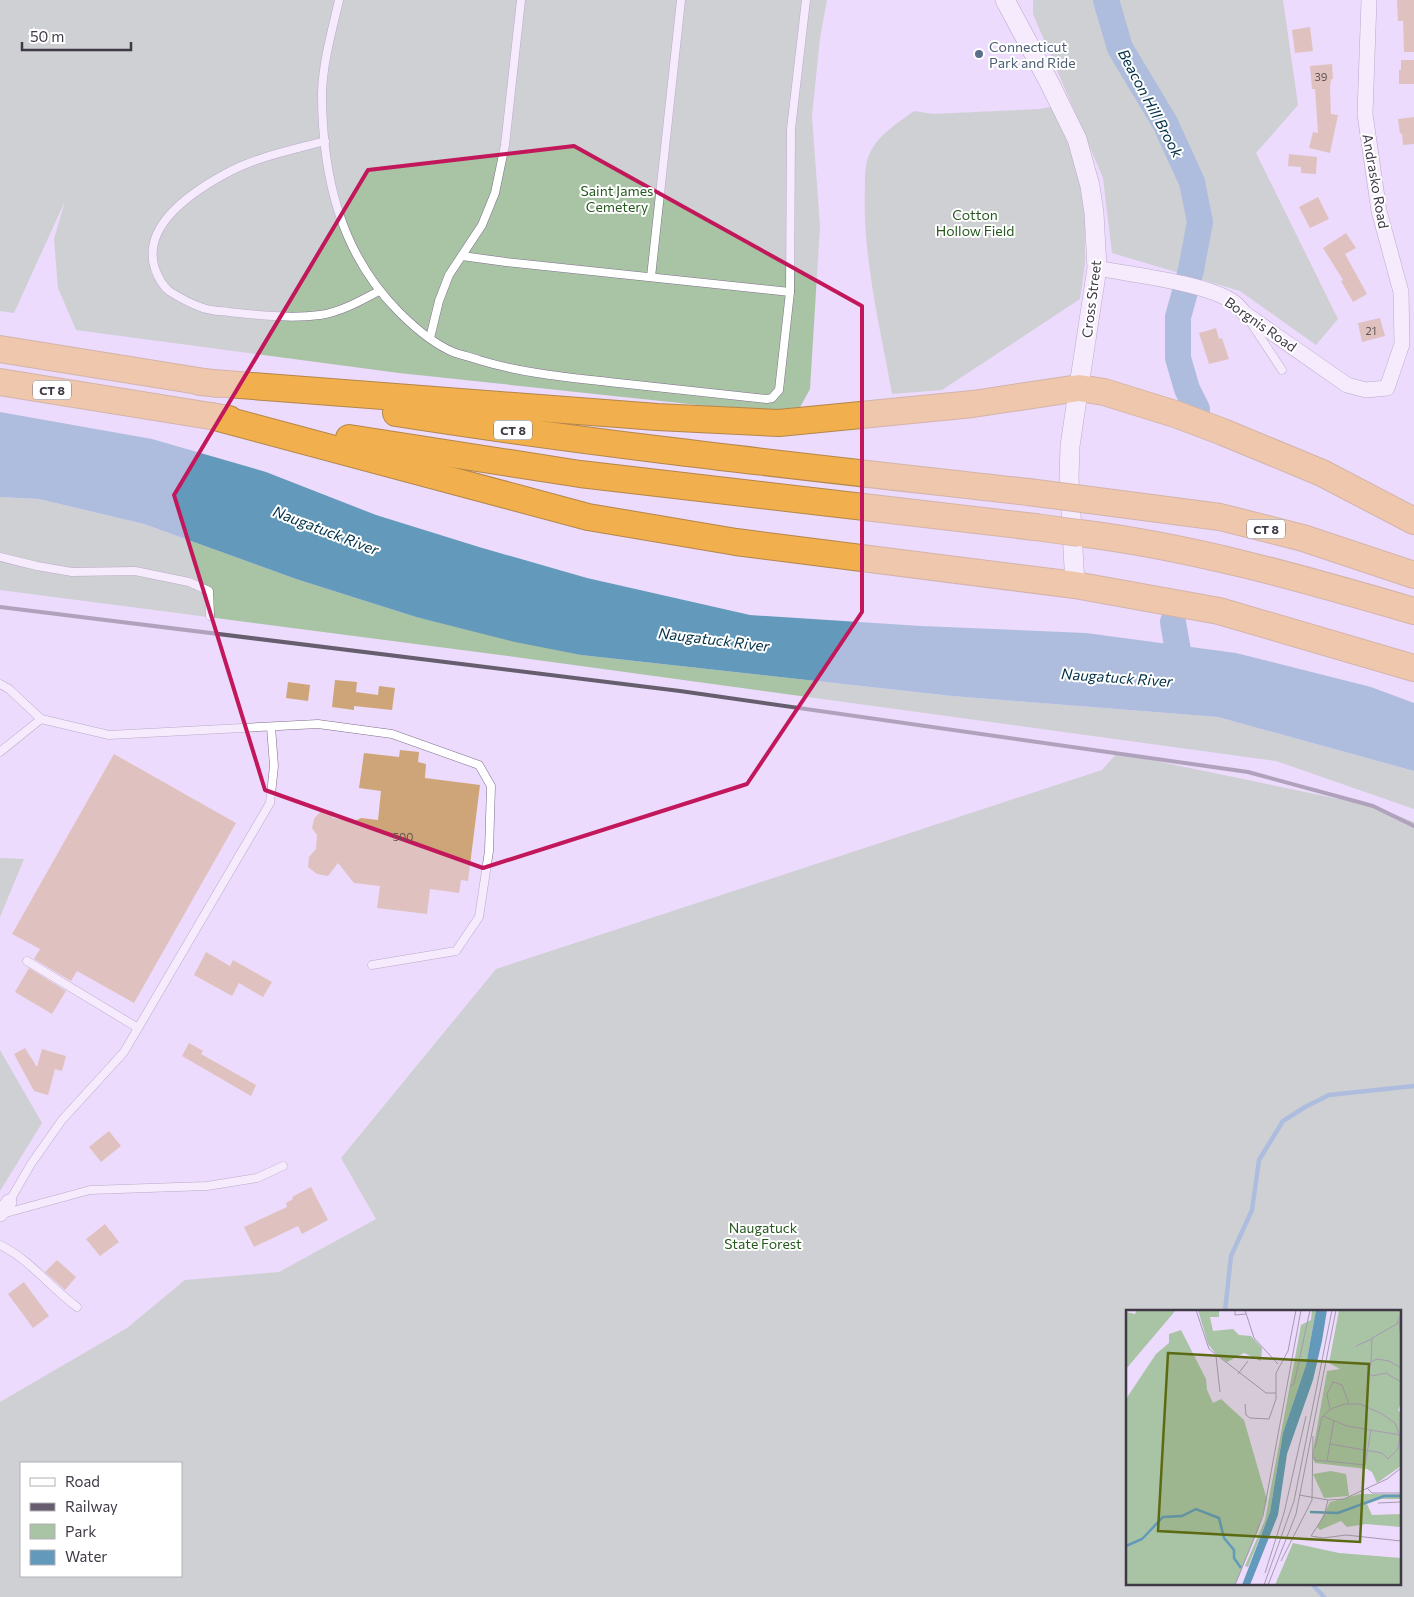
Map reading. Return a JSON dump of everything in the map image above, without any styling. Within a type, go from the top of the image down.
[{"type":"highway","name":"CT 8","points":[[0,349],[491,428],[759,462],[1028,492],[1220,517],[1303,538],[1414,575]]},
{"type":"highway","name":"CT 8","points":[[0,382],[580,474],[1117,538],[1255,567],[1414,611]]},
{"type":"highway","points":[[200,382],[657,417],[779,423],[973,404],[1079,388],[1104,392],[1178,415],[1223,432],[1322,473],[1414,522]]},
{"type":"highway","points":[[211,416],[588,517],[736,542],[1075,586],[1219,611],[1414,668]]},
{"type":"street","name":"Cross Street","points":[[1005,0],[1077,139],[1092,204],[1097,268],[1070,446],[1068,478],[1075,586]]},
{"type":"street","name":"Andrasko Road","points":[[1369,0],[1365,114],[1379,211],[1401,292],[1402,344],[1387,388]]},
{"type":"street","name":"Borgnis Road","points":[[1097,268],[1172,282],[1220,295],[1237,304],[1244,313],[1348,386],[1366,390],[1387,388]]},
{"type":"street","points":[[0,1214],[9,1202]]},
{"type":"lane","points":[[339,0],[326,55],[322,92],[325,141],[335,203],[347,237],[379,291],[416,329],[454,352],[518,370],[767,399],[772,398],[779,390],[790,292],[791,129],[806,0]]},
{"type":"lane","points":[[430,338],[439,301],[449,275],[482,225],[495,193],[505,145],[520,0]]},
{"type":"lane","points":[[651,277],[681,0]]},
{"type":"lane","points":[[325,141],[239,167],[206,184],[181,204],[162,222],[154,238],[153,261],[158,276],[167,290],[205,309],[258,315],[291,317],[320,315],[352,306],[379,291]]},
{"type":"lane","points":[[462,256],[790,292]]},
{"type":"lane","points":[[1244,313],[1282,370]]},
{"type":"lane","points":[[0,557],[72,572],[135,571],[189,582],[209,591],[210,616]]},
{"type":"lane","points":[[0,684],[9,689],[42,719],[109,735],[318,724],[392,734],[479,765],[491,786],[489,851],[480,917],[456,951],[372,965]]},
{"type":"lane","points":[[0,752],[42,719]]},
{"type":"lane","points":[[9,1202],[31,1164],[62,1120],[124,1052],[270,803],[274,766],[271,727]]},
{"type":"lane","points":[[27,961],[138,1028]]},
{"type":"lane","points":[[0,1214],[90,1190],[207,1186],[257,1178],[283,1166]]},
{"type":"lane","points":[[0,1245],[24,1260],[62,1296],[77,1307]]},
{"type":"highlighted area","points":[[574,146],[862,306],[862,612],[747,784],[483,868],[265,790],[174,495],[368,170]]},
{"type":"green space","name":"Saint James Cemetery","points":[[0,0],[827,0],[820,38],[812,116],[820,226],[810,389],[799,409],[755,411],[399,373],[76,330],[58,288],[54,239],[65,201],[14,313],[0,311]]},
{"type":"green space","points":[[1033,0],[1283,0],[1298,105],[1256,153],[1338,319],[1316,345],[1240,291],[1112,253],[1103,178],[1033,14]]},
{"type":"green space","name":"Cotton Hollow Field","points":[[1055,106],[1074,144],[1085,204],[1085,264],[1080,299],[942,390],[892,394],[873,291],[866,238],[865,174],[870,153],[878,140],[889,129],[914,111],[933,114],[1040,109]]},
{"type":"green space","points":[[0,497],[39,499],[144,524],[296,579],[416,617],[581,655],[952,696],[1218,717],[1414,771],[1414,809],[1276,761],[515,657],[0,590]]},
{"type":"green space","name":"Naugatuck State Forest","points":[[1117,753],[1373,806],[1414,822],[1414,1597],[0,1597],[0,1402],[127,1328],[185,1280],[279,1272],[376,1219],[341,1158],[496,969],[1102,770]]},
{"type":"green space","points":[[0,858],[24,859],[0,917]]},
{"type":"green space","points":[[0,1050],[42,1123],[0,1191]]},
{"type":"water","name":"Naugatuck River","points":[[0,412],[152,439],[266,472],[376,515],[479,547],[587,578],[750,615],[921,626],[1086,633],[1236,653],[1371,687],[1414,703],[1414,771],[1218,717],[952,696],[581,655],[515,642],[416,617],[296,579],[144,524],[39,499],[0,497]]},
{"type":"building","points":[[1397,0],[1414,0],[1414,52],[1404,52],[1403,21],[1398,21]]},
{"type":"building","points":[[1310,27],[1313,51],[1295,53],[1292,30]]},
{"type":"building","points":[[1401,60],[1414,60],[1414,84],[1399,84]]},
{"type":"building","points":[[1332,64],[1333,79],[1331,79],[1330,88],[1331,114],[1338,115],[1330,153],[1309,148],[1313,132],[1318,133],[1315,89],[1312,89],[1310,66]]},
{"type":"building","points":[[1414,117],[1414,144],[1403,145],[1398,119]]},
{"type":"building","points":[[1289,154],[1317,157],[1316,174],[1301,173],[1301,167],[1288,166]]},
{"type":"building","points":[[1318,197],[1329,219],[1310,228],[1299,207]]},
{"type":"building","points":[[1346,233],[1356,248],[1345,254],[1367,294],[1353,302],[1341,281],[1343,280],[1323,248]]},
{"type":"building","points":[[1380,318],[1385,336],[1362,342],[1358,323]]},
{"type":"building","points":[[1216,328],[1219,339],[1222,338],[1229,359],[1209,364],[1199,333]]},
{"type":"building","points":[[335,680],[357,682],[356,692],[378,695],[379,686],[395,688],[392,710],[354,706],[354,710],[332,707]]},
{"type":"building","points":[[288,682],[310,685],[308,701],[286,698]]},
{"type":"building","points":[[400,750],[419,752],[418,762],[426,764],[425,778],[480,785],[468,881],[461,880],[459,893],[430,889],[427,914],[377,908],[380,886],[354,883],[338,863],[328,876],[317,874],[308,867],[309,857],[316,849],[317,835],[312,828],[314,819],[320,812],[323,810],[334,812],[333,818],[355,821],[361,818],[378,820],[381,791],[359,788],[364,753],[399,757]]},
{"type":"building","points":[[114,754],[236,823],[134,1003],[77,971],[71,981],[34,959],[40,949],[12,934]]},
{"type":"building","points":[[206,952],[230,966],[233,960],[272,982],[263,997],[239,983],[232,996],[194,975]]},
{"type":"building","points":[[29,968],[66,991],[52,1014],[15,992]]},
{"type":"building","points":[[189,1043],[203,1051],[201,1054],[256,1085],[251,1096],[182,1056]]},
{"type":"building","points":[[25,1048],[37,1067],[42,1049],[66,1056],[62,1071],[55,1069],[48,1095],[34,1091],[14,1054]]},
{"type":"building","points":[[109,1131],[121,1146],[101,1162],[89,1147]]},
{"type":"building","points":[[311,1187],[328,1220],[302,1234],[298,1226],[254,1247],[244,1227],[287,1207],[286,1203],[293,1199],[292,1197]]},
{"type":"building","points":[[105,1224],[119,1242],[100,1256],[86,1239]]},
{"type":"building","points":[[57,1260],[76,1277],[65,1290],[45,1272]]},
{"type":"building","points":[[24,1282],[49,1316],[33,1328],[8,1294]]},
{"type":"waterway","name":"Beacon Hill Brook","points":[[1106,0],[1120,48],[1165,123],[1192,182],[1200,222],[1191,270],[1178,317],[1178,358],[1187,389],[1197,409]]},
{"type":"waterway","name":"Beacon Hill Brook","points":[[1173,622],[1183,680]]},
{"type":"waterway","points":[[1225,1310],[1231,1256],[1252,1210],[1259,1160],[1283,1121],[1329,1095],[1414,1086]]},
{"type":"waterway","points":[[1312,1584],[1324,1597]]},
{"type":"railway","points":[[0,607],[680,691],[1248,772],[1373,806],[1414,826]]},
{"type":"place","name":"Connecticut Park and Ride","points":[[979,54]]}]
